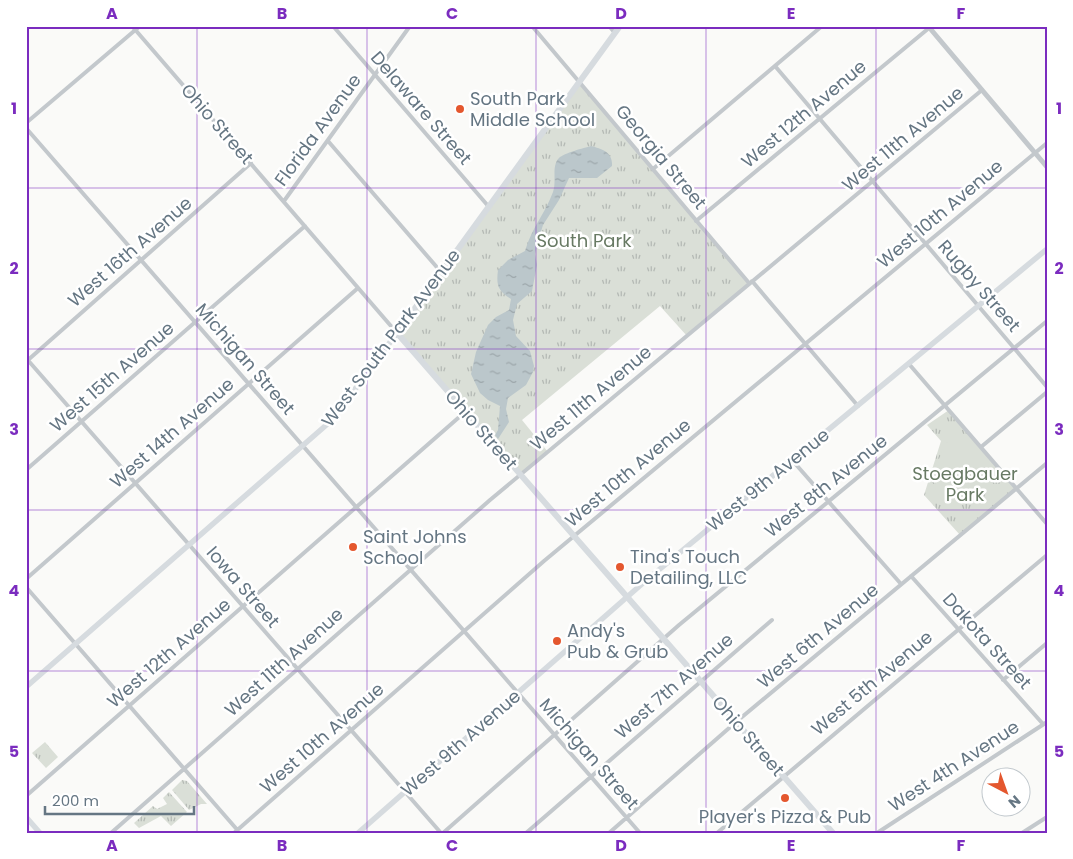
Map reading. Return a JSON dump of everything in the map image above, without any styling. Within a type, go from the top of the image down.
[{"type":"main road","name":"West South Park Avenue","points":[[26,687],[336,415],[620,26]]},
{"type":"main road","name":"West 9th Avenue","points":[[358,833],[626,598],[1047,249]]},
{"type":"main road","name":"Ohio Street","points":[[397,333],[829,831]]},
{"type":"main road","points":[[26,817],[40,833]]},
{"type":"street","name":"Ohio Street","points":[[132,26],[397,333]]},
{"type":"street","points":[[26,123],[140,26]]},
{"type":"street","name":"Delaware Street","points":[[333,26],[489,206]]},
{"type":"street","name":"Florida Avenue","points":[[284,201],[410,26]]},
{"type":"street","name":"Georgia Street","points":[[532,26],[696,221],[806,344],[858,406]]},
{"type":"street","points":[[609,26],[615,33]]},
{"type":"street","points":[[652,169],[822,26]]},
{"type":"street","points":[[928,27],[1047,167]]},
{"type":"street","name":"West 12th Avenue","points":[[696,221],[928,27]]},
{"type":"street","name":"Rugby Street","points":[[775,66],[1047,387]]},
{"type":"street","name":"West 11th Avenue","points":[[111,833],[410,569],[520,475],[982,90]]},
{"type":"street","name":"Michigan Street","points":[[26,128],[640,833]]},
{"type":"street","points":[[328,141],[441,272]]},
{"type":"street","name":"West 10th Avenue","points":[[238,832],[574,537],[1047,143]]},
{"type":"street","name":"West 16th Avenue","points":[[27,360],[252,164]]},
{"type":"street","name":"West 15th Avenue","points":[[26,470],[305,226]]},
{"type":"street","name":"West 14th Avenue","points":[[26,579],[358,288]]},
{"type":"street","name":"West 8th Avenue","points":[[442,833],[663,640],[1047,321]]},
{"type":"street","name":"Iowa Street","points":[[27,360],[404,792],[442,833]]},
{"type":"street","points":[[909,364],[1047,524]]},
{"type":"street","points":[[981,447],[1047,392]]},
{"type":"street","name":"West 12th Avenue","points":[[26,796],[466,412]]},
{"type":"street","points":[[792,460],[901,584]]},
{"type":"street","name":"West 6th Avenue","points":[[609,833],[736,722],[1047,464]]},
{"type":"street","name":"West 5th Avenue","points":[[717,833],[782,776],[1047,555]]},
{"type":"street","name":"Dakota Street","points":[[911,576],[1003,680],[1045,723]]},
{"type":"street","points":[[26,587],[238,832]]},
{"type":"street","name":"West 7th Avenue","points":[[526,833],[772,620]]},
{"type":"street","points":[[1003,680],[1047,643]]},
{"type":"street","name":"West 4th Avenue","points":[[877,833],[1045,723]]},
{"type":"street","points":[[1022,833],[1047,817]]},
{"type":"green space","name":"South Park","points":[[579,81],[749,283],[687,336],[660,306],[522,420],[548,452],[520,475],[397,333]]},
{"type":"green space","name":"Stoegbauer Park","points":[[949,410],[1017,489],[960,535],[924,495],[941,441],[927,425]]},
{"type":"green space","points":[[955,434],[988,472],[988,477],[950,509],[935,490],[935,482],[941,452],[949,439]]},
{"type":"green space","points":[[45,742],[58,757],[46,768],[32,753]]},
{"type":"green space","points":[[182,780],[187,781],[207,804],[201,804],[189,810],[172,790]]},
{"type":"green space","points":[[169,792],[187,812],[171,826],[161,816],[139,828],[134,823],[153,806],[157,809],[167,804],[163,798]]},
{"type":"water","points":[[591,146],[609,154],[612,166],[597,178],[569,178],[559,200],[543,225],[535,254],[537,265],[532,291],[517,304],[513,320],[516,336],[530,351],[534,366],[533,372],[526,385],[508,398],[506,409],[509,422],[498,439],[495,435],[498,430],[500,406],[488,400],[480,393],[471,374],[476,352],[488,325],[496,317],[509,310],[511,299],[499,287],[497,280],[498,270],[508,260],[525,251],[553,192],[555,165],[559,158]]},
{"type":"place","name":"South Park Middle School","points":[[460,109]]},
{"type":"place","name":"Saint Johns School","points":[[353,547]]},
{"type":"place","name":"Tina's Touch Detailing, LLC","points":[[620,567]]},
{"type":"place","name":"Andy's Pub & Grub","points":[[557,641]]},
{"type":"place","name":"Player's Pizza & Pub","points":[[785,798]]}]
